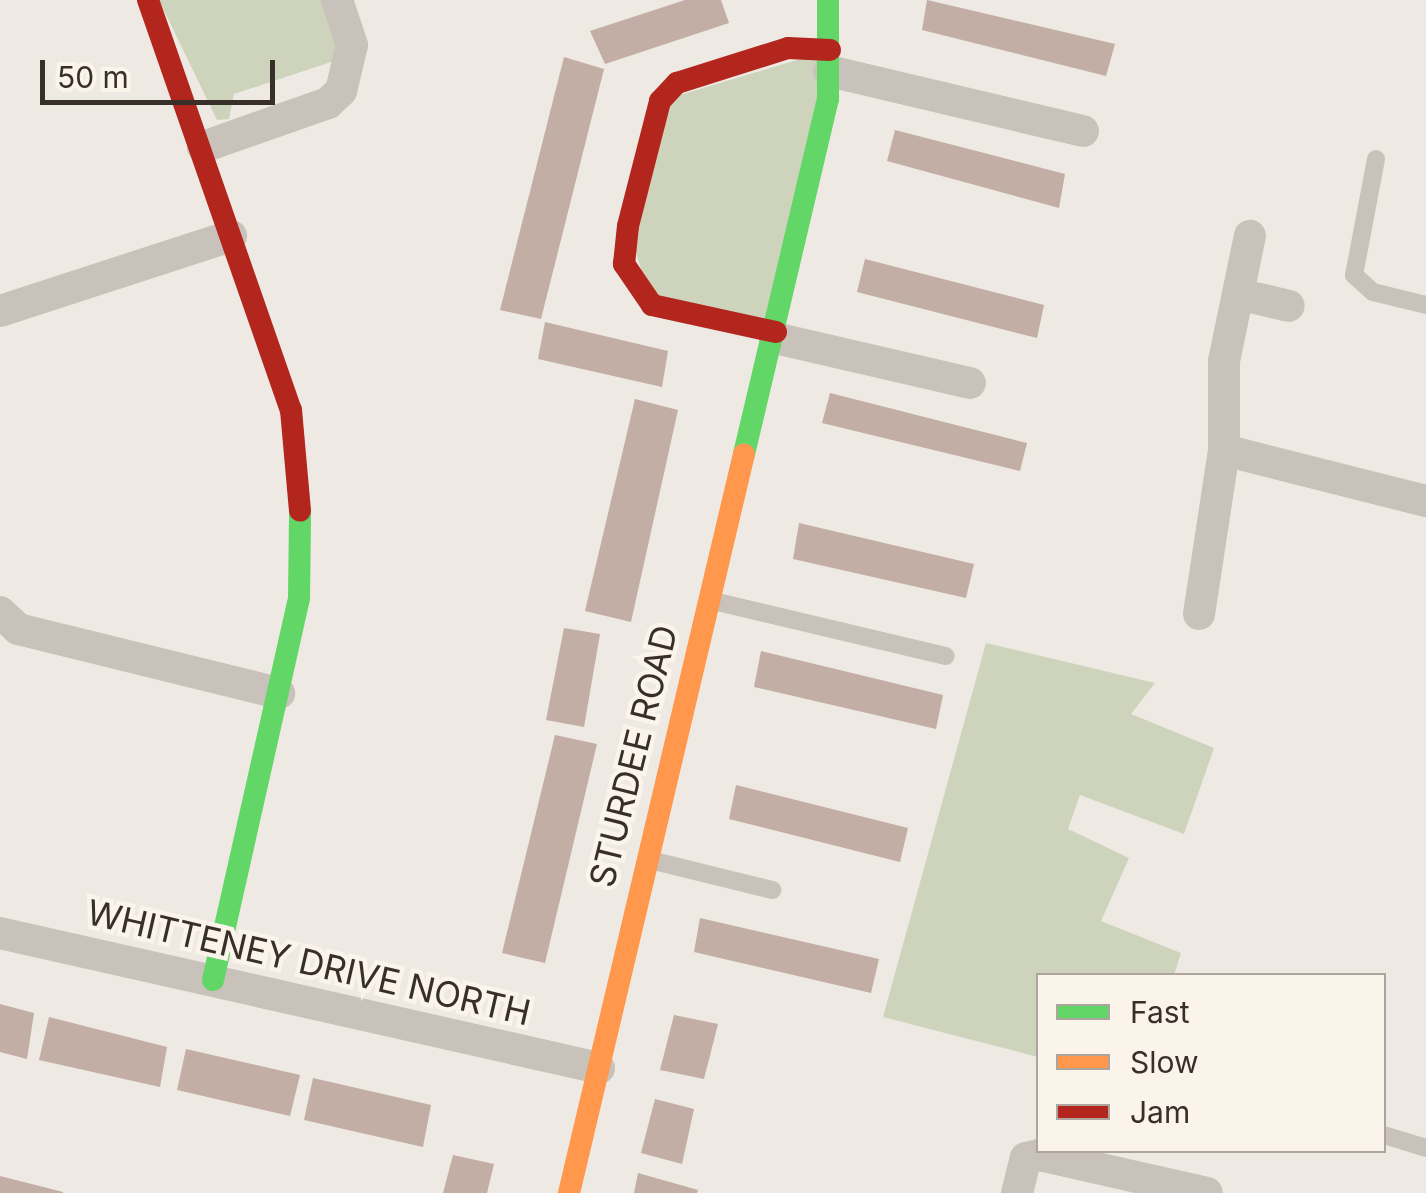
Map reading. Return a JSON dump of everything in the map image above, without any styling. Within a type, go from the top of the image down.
[{"type":"street","points":[[148,0],[203,147],[290,410],[300,490],[299,598],[213,980]]},
{"type":"street","points":[[203,147],[328,103],[341,91],[352,45],[336,0]]},
{"type":"street","name":"STURDEE ROAD","points":[[569,1193],[776,335],[829,60],[828,0]]},
{"type":"street","points":[[970,382],[652,305],[624,264],[628,226],[660,101],[676,83],[788,48],[1084,131]]},
{"type":"street","points":[[0,311],[231,236]]},
{"type":"street","points":[[1199,614],[1224,450],[1224,361],[1250,236]]},
{"type":"street","points":[[1238,294],[1289,306]]},
{"type":"street","points":[[1224,450],[1426,502]]},
{"type":"street","points":[[0,612],[18,630],[279,693]]},
{"type":"street","name":"WHITTENEY DRIVE NORTH","points":[[0,934],[599,1068]]},
{"type":"street","points":[[1017,1193],[1026,1158],[1039,1155],[1206,1193]]},
{"type":"lane","points":[[1376,159],[1354,275],[1373,292],[1426,305]]},
{"type":"lane","points":[[712,601],[946,656]]},
{"type":"lane","points":[[649,860],[772,890]]},
{"type":"lane","points":[[1386,1136],[1426,1148]]},
{"type":"green space","points":[[159,0],[324,0],[341,47],[334,61],[234,94],[229,119],[217,120]]},
{"type":"green space","points":[[830,50],[776,332],[652,305],[628,226],[660,101]]},
{"type":"green space","points":[[986,643],[1155,683],[1131,714],[1214,748],[1184,834],[1080,795],[1068,829],[1129,858],[1101,921],[1181,953],[1175,973],[1036,973],[1036,1056],[883,1017]]},
{"type":"building","points":[[685,0],[721,0],[729,23],[605,64],[590,31]]},
{"type":"building","points":[[927,0],[1115,44],[1106,76],[922,30]]},
{"type":"building","points":[[564,57],[604,69],[541,319],[500,310]]},
{"type":"building","points":[[895,130],[1065,174],[1059,208],[887,161]]},
{"type":"building","points":[[865,259],[1044,305],[1037,338],[857,292]]},
{"type":"building","points":[[545,322],[668,351],[662,387],[538,359]]},
{"type":"building","points":[[830,393],[1027,443],[1020,471],[822,423]]},
{"type":"building","points":[[635,399],[678,410],[631,622],[585,611]]},
{"type":"building","points":[[799,523],[974,564],[966,598],[793,559]]},
{"type":"building","points":[[564,628],[600,634],[584,727],[546,720]]},
{"type":"building","points":[[761,651],[943,695],[936,729],[754,687]]},
{"type":"building","points":[[555,735],[597,744],[545,963],[502,953]]},
{"type":"building","points":[[736,785],[908,828],[900,862],[729,819]]},
{"type":"building","points":[[700,918],[879,959],[871,993],[694,952]]},
{"type":"building","points":[[0,1004],[34,1013],[27,1059],[0,1052]]},
{"type":"building","points":[[674,1015],[718,1024],[704,1079],[660,1070]]},
{"type":"building","points":[[49,1017],[167,1047],[160,1087],[39,1060]]},
{"type":"building","points":[[186,1049],[300,1075],[290,1116],[177,1090]]},
{"type":"building","points":[[313,1078],[431,1105],[423,1147],[304,1120]]},
{"type":"building","points":[[655,1099],[694,1109],[682,1164],[641,1153]]},
{"type":"building","points":[[453,1155],[494,1164],[487,1193],[443,1193]]},
{"type":"building","points":[[638,1173],[698,1190],[634,1193]]},
{"type":"building","points":[[0,1176],[63,1192],[63,1193],[0,1193]]},
{"type":"traffic: fast","points":[[744,454],[828,99],[828,0]]},
{"type":"traffic: fast","points":[[213,980],[299,598],[300,511]]},
{"type":"traffic: slow","points":[[569,1193],[744,454]]},
{"type":"traffic: jam","points":[[148,0],[291,410],[300,511]]},
{"type":"traffic: jam","points":[[776,332],[652,305],[624,264],[628,226],[660,101],[677,83],[788,48],[830,50]]}]
